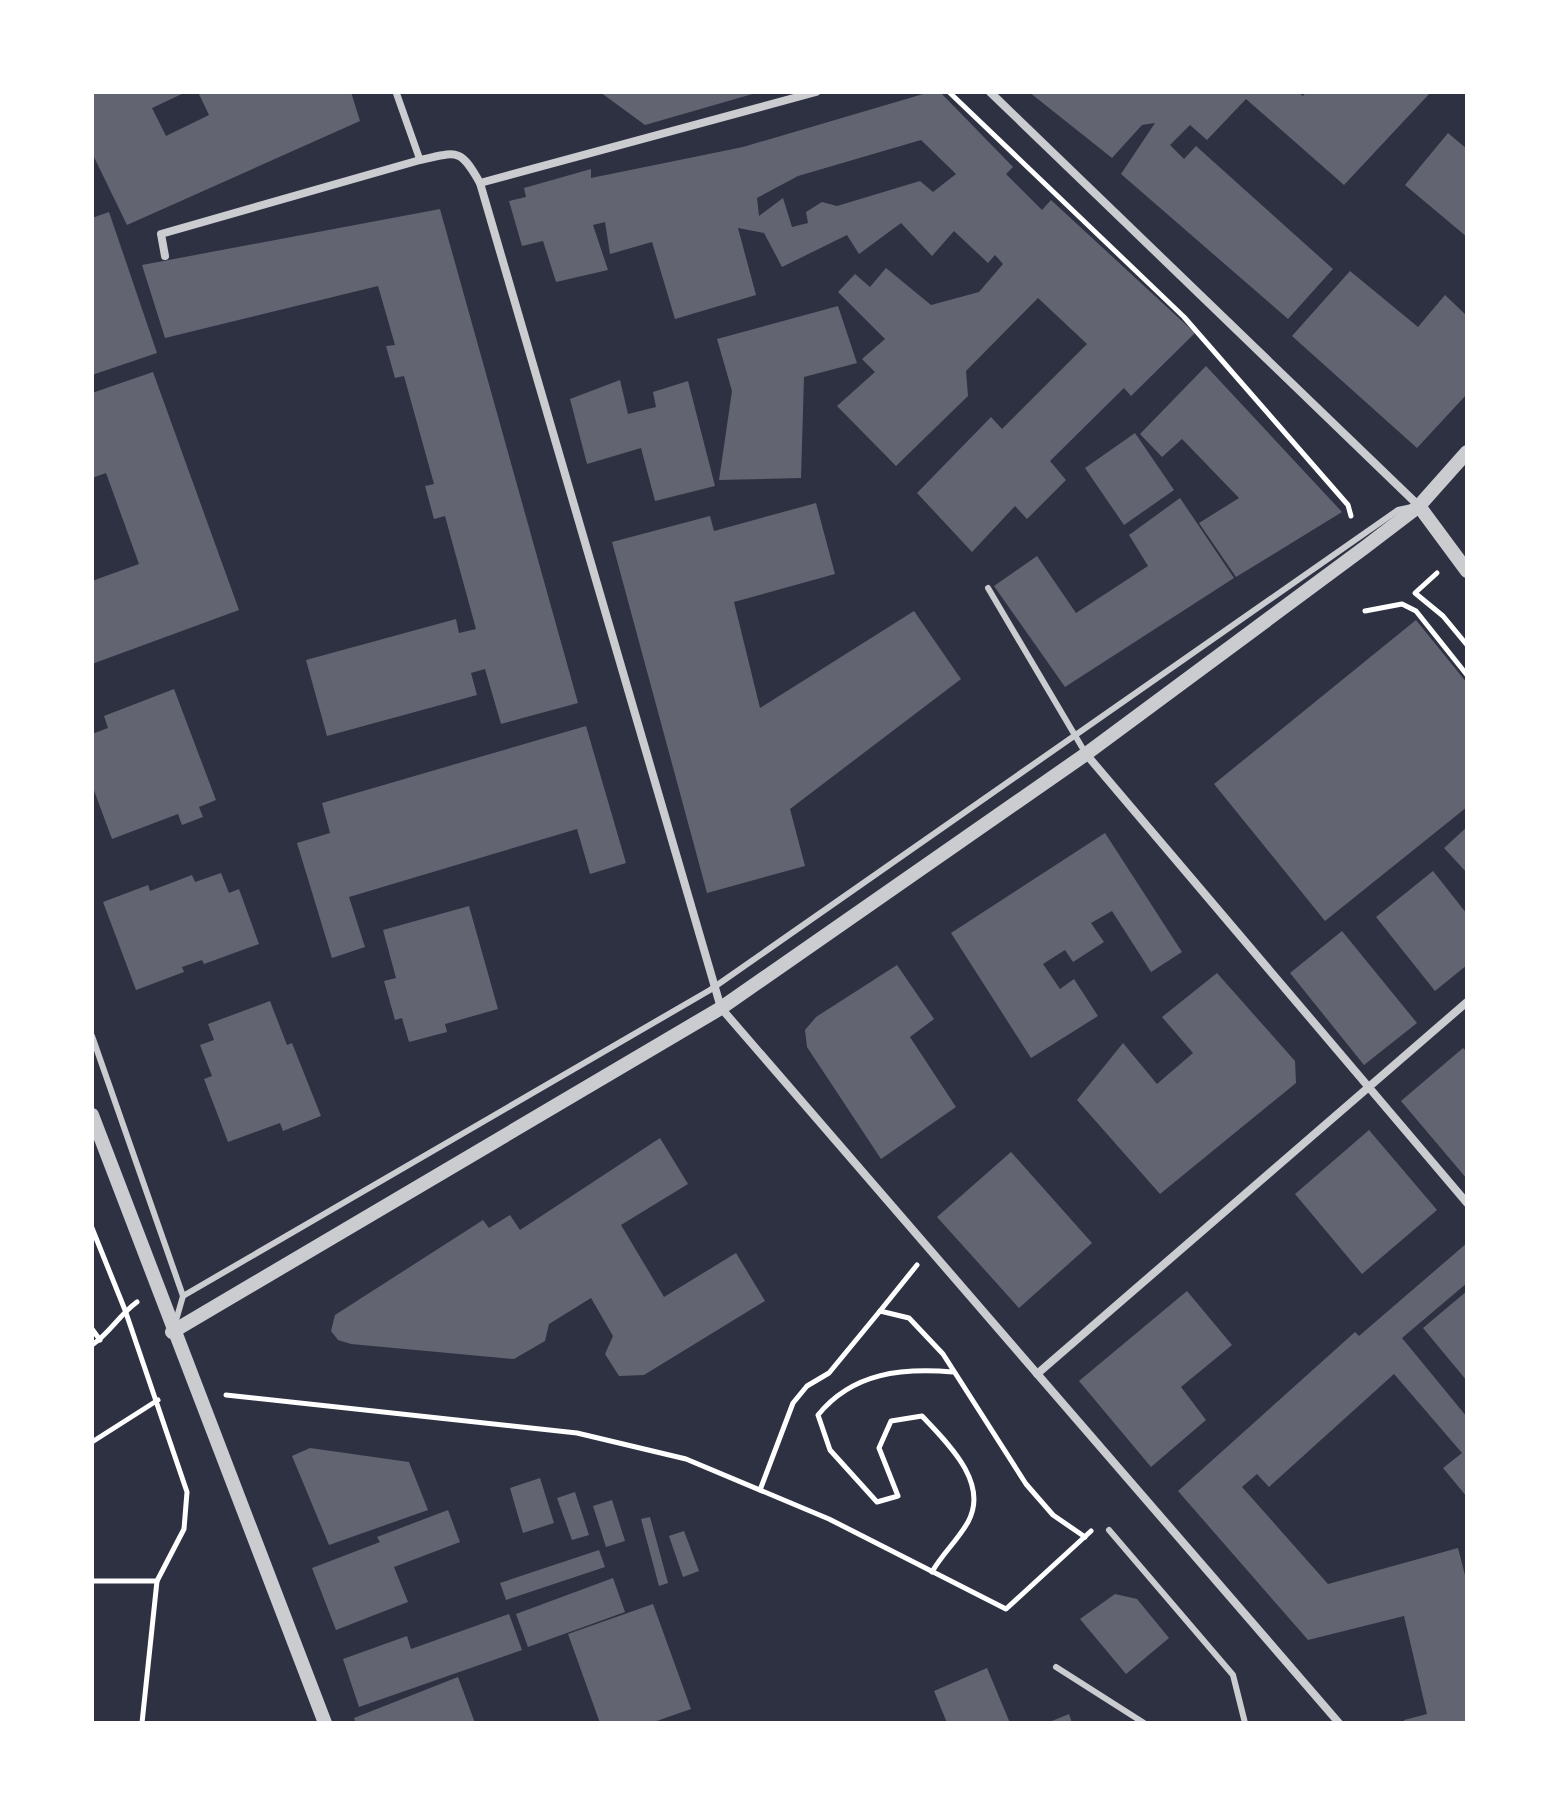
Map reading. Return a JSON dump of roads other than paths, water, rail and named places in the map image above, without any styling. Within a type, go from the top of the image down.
[{"type":"street","points":[[396,92],[420,160]]},
{"type":"street","points":[[480,183],[816,92]]},
{"type":"street","points":[[990,92],[1419,506],[1467,571]]},
{"type":"street","points":[[165,256],[161,234],[420,160],[454,152],[466,158],[480,183],[721,1008],[1339,1723]]},
{"type":"street","points":[[172,1332],[721,1008],[1086,754],[1419,506],[1467,452]]},
{"type":"street","points":[[1086,754],[1467,1203]]},
{"type":"street","points":[[1037,1374],[1467,1002]]},
{"type":"street","points":[[92,1115],[172,1332],[325,1723]]},
{"type":"lane","points":[[183,1296],[713,988],[1398,510],[1419,506]]},
{"type":"lane","points":[[988,588],[1086,754]]},
{"type":"lane","points":[[92,1036],[183,1296],[172,1332]]},
{"type":"lane","points":[[1109,1530],[1233,1675],[1245,1723]]},
{"type":"lane","points":[[1056,1667],[1144,1723]]}]
